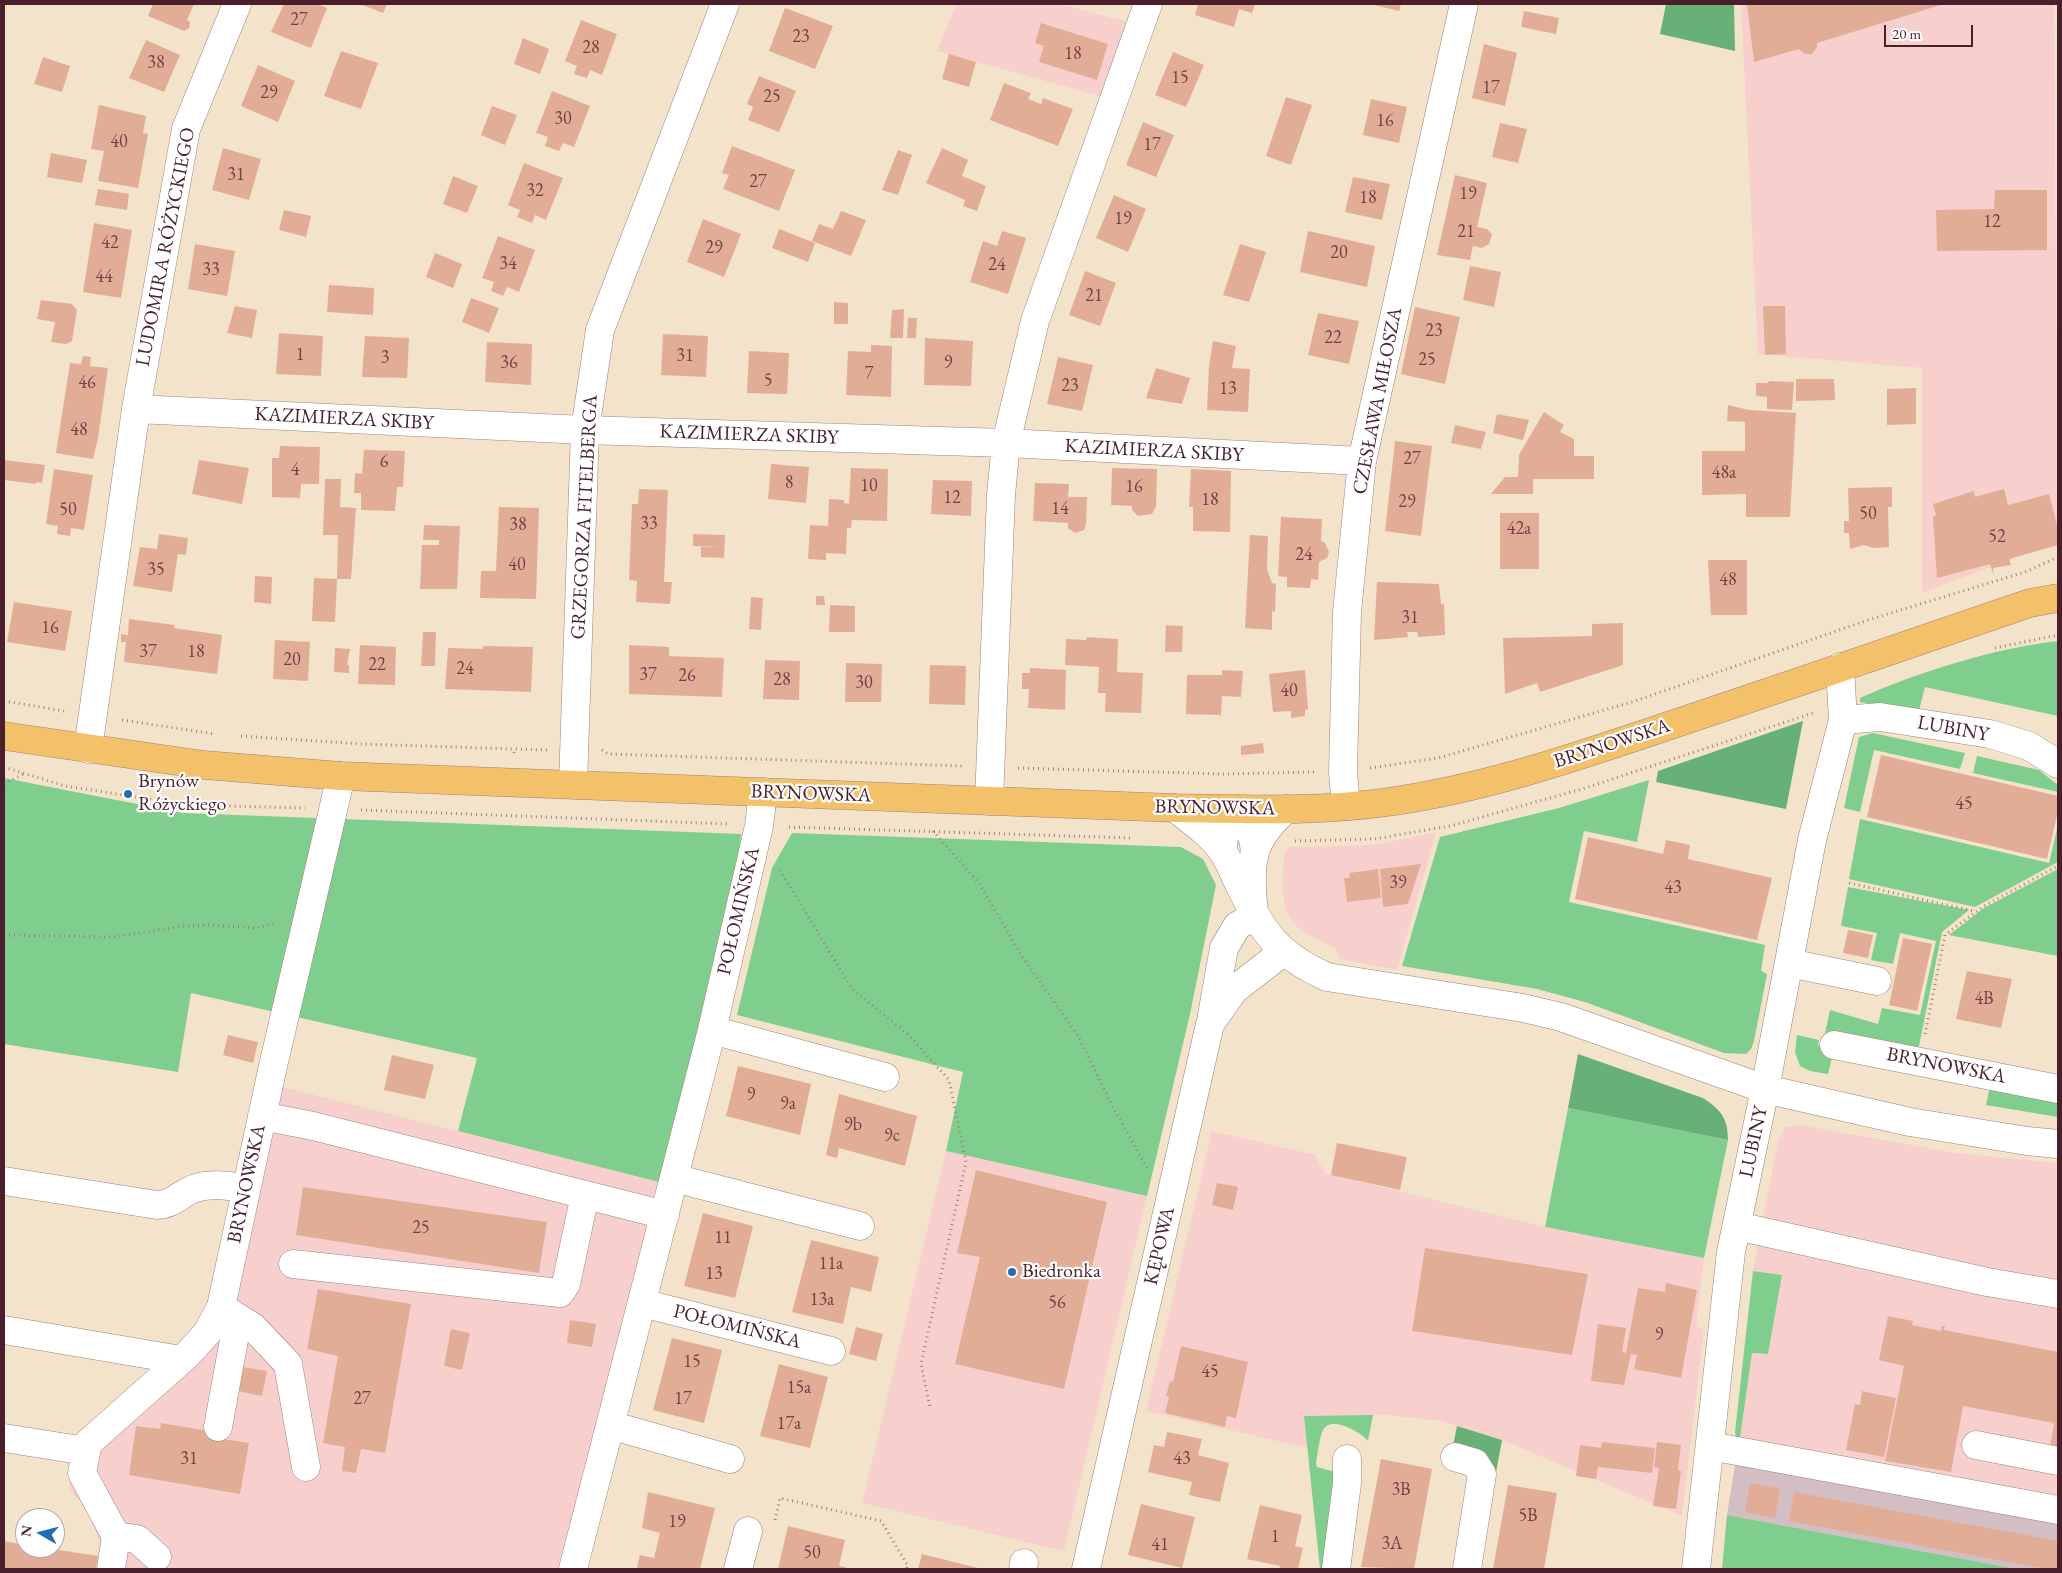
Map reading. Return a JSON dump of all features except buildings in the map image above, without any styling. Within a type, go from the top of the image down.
[{"type":"main road","name":"BRYNOWSKA","points":[[4,736],[204,765],[341,776],[1175,808],[1346,806],[1431,795],[1520,775],[2030,603],[2058,598]]},
{"type":"street","name":"LUDOMIRA RÓŻYCKIEGO","points":[[88,749],[136,409],[186,129],[237,4]]},
{"type":"street","name":"GRZEGORZA FITELBERGA","points":[[574,784],[585,430],[600,330],[725,4]]},
{"type":"street","points":[[989,801],[1001,495],[1006,443],[1035,321],[1148,4]]},
{"type":"street","name":"CZESŁAWA MIŁOSZA","points":[[1346,806],[1343,772],[1348,612],[1362,461],[1464,4]]},
{"type":"street","name":"KAZIMIERZA SKIBY","points":[[136,409],[585,430],[1006,443],[1362,461]]},
{"type":"street","name":"LUBINY","points":[[1696,1569],[1731,1252],[1765,1089],[1812,840],[1842,720],[1840,667]]},
{"type":"street","name":"LUBINY","points":[[1842,720],[1880,717],[1990,734],[2030,746],[2058,764]]},
{"type":"street","name":"BRYNOWSKA","points":[[116,1536],[82,1473],[88,1442],[181,1360],[229,1312],[246,1188],[341,776]]},
{"type":"street","name":"POŁOMIŃSKA","points":[[573,1569],[712,1030],[759,826],[763,792]]},
{"type":"street","points":[[1175,808],[1202,829],[1223,851],[1254,916],[1266,934],[1283,952],[1304,967],[1327,977],[1523,1008],[1561,1017],[1765,1089],[1910,1122],[2027,1141],[2058,1144]]},
{"type":"street","points":[[1223,851],[1223,839],[1239,808]]},
{"type":"street","points":[[1239,808],[1253,838],[1255,851]]},
{"type":"street","points":[[1254,916],[1250,873],[1255,851],[1269,825],[1286,808]]},
{"type":"street","points":[[1210,1024],[1224,948],[1237,926],[1254,916]]},
{"type":"street","name":"KĘPOWA","points":[[1086,1569],[1210,1024],[1234,990],[1283,952]]},
{"type":"street","points":[[1789,962],[1876,981]]},
{"type":"street","points":[[712,1030],[885,1077]]},
{"type":"street","name":"BRYNOWSKA","points":[[1834,1044],[2058,1089]]},
{"type":"street","points":[[262,1116],[313,1126],[665,1215]]},
{"type":"street","points":[[674,1178],[860,1226]]},
{"type":"street","points":[[4,1181],[157,1205],[170,1204],[196,1188],[214,1185],[246,1188]]},
{"type":"street","points":[[294,1264],[560,1293],[566,1284],[585,1195]]},
{"type":"street","points":[[1737,1226],[1979,1280],[2058,1294]]},
{"type":"street","name":"POŁOMIŃSKA","points":[[642,1303],[831,1351]]},
{"type":"street","points":[[218,1427],[229,1312],[253,1328],[288,1364],[306,1467]]},
{"type":"street","points":[[4,1330],[181,1360]]},
{"type":"street","points":[[610,1425],[730,1459]]},
{"type":"street","points":[[4,1438],[86,1451]]},
{"type":"street","points":[[1976,1445],[2058,1461]]},
{"type":"street","points":[[1710,1446],[2058,1510]]},
{"type":"street","points":[[1455,1457],[1475,1463],[1482,1474],[1467,1569]]},
{"type":"street","points":[[1336,1569],[1347,1483],[1347,1458]]},
{"type":"street","points":[[738,1569],[748,1531]]},
{"type":"street","points":[[111,1569],[116,1536],[137,1540],[157,1557]]},
{"type":"path","points":[[237,736],[362,744],[549,751],[555,746],[596,746],[608,754],[1105,772],[1222,774],[1343,772],[1438,758],[1632,702],[1868,620],[2025,572],[2058,557]]},
{"type":"path","points":[[4,701],[218,735]]},
{"type":"path","points":[[512,816],[512,782],[515,749]]},
{"type":"path","points":[[4,767],[65,786],[189,805],[1138,838]]},
{"type":"path","points":[[4,784],[24,774]]},
{"type":"path","points":[[933,831],[979,883],[1022,958],[1077,1034],[1140,1159],[1151,1173]]},
{"type":"path","points":[[776,865],[852,989],[909,1035],[949,1080],[966,1162],[921,1364],[930,1407]]},
{"type":"path","points":[[1920,1062],[1945,935],[1975,911],[2058,866]]},
{"type":"path","points":[[1849,884],[1975,911]]},
{"type":"path","points":[[4,935],[85,938],[114,937],[183,926],[211,925],[256,928],[308,913]]},
{"type":"path","points":[[774,1525],[780,1498],[881,1521],[908,1566],[907,1569]]},
{"type":"shaded area","points":[[956,4],[1060,4],[1128,22],[1100,96],[937,51]]},
{"type":"shaded area","points":[[1741,4],[2054,4],[2058,541],[1922,593],[1922,368],[1758,354]]},
{"type":"shaded area","points":[[1436,832],[1397,970],[1339,959],[1335,948],[1303,932],[1293,923],[1286,912],[1282,888],[1284,856],[1288,847],[1374,845]]},
{"type":"shaded area","points":[[259,1081],[663,1183],[558,1569],[120,1569],[103,1552],[87,1509],[69,1489],[80,1429],[83,1430],[196,1329],[204,1313]]},
{"type":"shaded area","points":[[1800,1125],[1956,1153],[2058,1163],[2058,1495],[1740,1438],[1752,1353],[1768,1354],[1782,1275],[1753,1271],[1778,1141],[1785,1127]]},
{"type":"shaded area","points":[[1212,1131],[1315,1155],[1325,1173],[1545,1227],[1704,1258],[1696,1326],[1704,1330],[1682,1516],[1502,1440],[1441,1421],[1386,1415],[1304,1416],[1308,1448],[1146,1411]]},
{"type":"shaded area","points":[[946,1151],[1147,1196],[1064,1551],[862,1503]]},
{"type":"shaded area","points":[[1736,1458],[2058,1517],[2058,1569],[2017,1569],[1727,1515]]},
{"type":"green space","points":[[1666,4],[1734,4],[1735,51],[1660,34]]},
{"type":"green space","points":[[2058,641],[2058,716],[1925,687],[1919,710],[1860,702],[1860,698],[1883,688],[1957,662],[2009,649]]},
{"type":"green space","points":[[1803,721],[1786,809],[1656,782],[1658,771]]},
{"type":"green space","points":[[1873,733],[1965,753],[1960,769],[1874,750],[1860,812],[1844,808],[1859,737]]},
{"type":"green space","points":[[1977,756],[2039,770],[2058,785],[2058,792],[1973,773]]},
{"type":"green space","points":[[4,778],[183,813],[741,834],[739,861],[663,1183],[458,1131],[477,1058],[191,993],[178,1072],[4,1044]]},
{"type":"green space","points":[[1649,780],[1637,842],[1584,831],[1569,902],[1765,945],[1761,971],[1767,974],[1754,1041],[1751,1049],[1746,1054],[1724,1053],[1585,1002],[1537,989],[1402,966],[1440,837],[1559,808]]},
{"type":"green space","points":[[1860,819],[2049,863],[2058,825],[2058,862],[1975,907],[1849,879]]},
{"type":"green space","points":[[792,833],[1181,847],[1203,859],[1216,885],[1190,1014],[1147,1196],[946,1151],[963,1072],[737,1015],[772,868]]},
{"type":"green space","points":[[2058,869],[2058,956],[1949,935],[1984,908]]},
{"type":"green space","points":[[1848,887],[1969,910],[1942,932],[1917,1056],[1824,1038],[1830,1010],[1878,1024],[1882,1008],[1920,1015],[1936,941],[1900,933],[1893,964],[1871,960],[1877,933],[1841,926]]},
{"type":"green space","points":[[1797,1035],[1819,1040],[1818,1045],[1824,1052],[1833,1053],[1828,1074],[1810,1071],[1800,1066],[1795,1052]]},
{"type":"green space","points":[[1578,1054],[1703,1098],[1719,1111],[1725,1120],[1728,1140],[1568,1108]]},
{"type":"green space","points":[[1991,1082],[2058,1095],[2058,1117],[1986,1105]]},
{"type":"green space","points":[[1568,1108],[1728,1140],[1704,1258],[1545,1227]]},
{"type":"green space","points":[[1753,1271],[1782,1275],[1768,1354],[1752,1353],[1740,1438],[1736,1437],[1735,1432]]},
{"type":"green space","points":[[1373,1415],[1368,1441],[1359,1433],[1346,1426],[1332,1424],[1323,1430],[1316,1462],[1317,1467],[1335,1472],[1325,1569],[1320,1569],[1304,1416]]},
{"type":"green space","points":[[1457,1426],[1502,1440],[1495,1478],[1492,1470],[1453,1446]]},
{"type":"green space","points":[[1727,1515],[2017,1569],[1722,1569]]},
{"type":"place","name":"Brynów Różyckiego","points":[[128,794]]},
{"type":"place","name":"Biedronka","points":[[1012,1272]]}]
